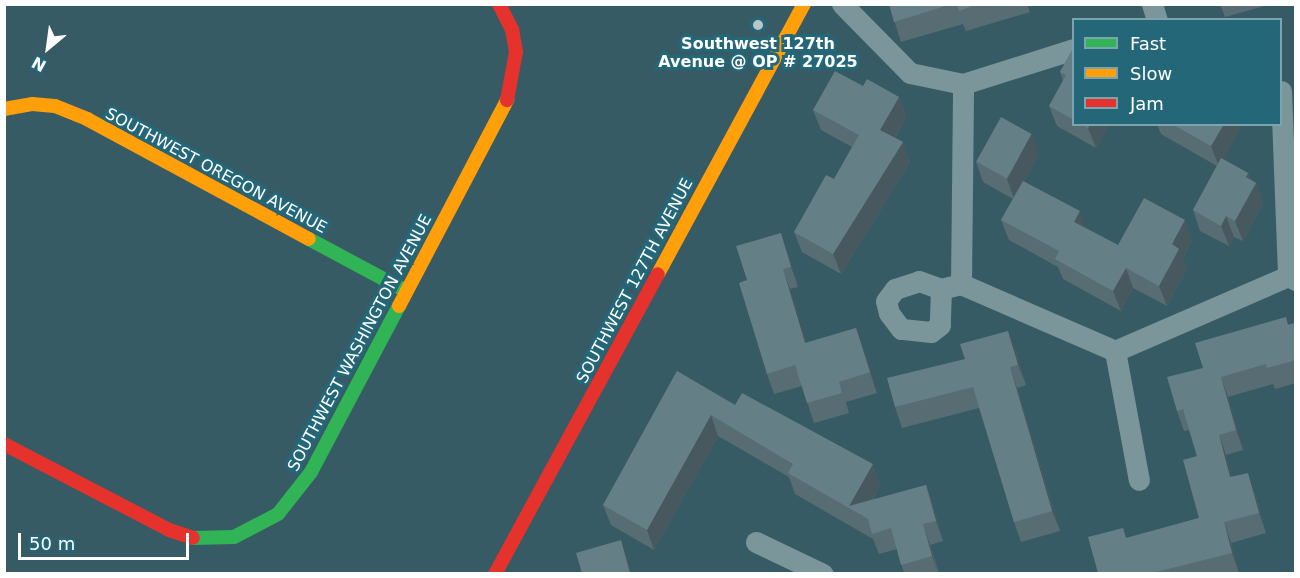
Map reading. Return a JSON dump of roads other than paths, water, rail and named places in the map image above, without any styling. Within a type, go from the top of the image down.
[{"type":"street","name":"SOUTHWEST WASHINGTON AVENUE","points":[[4,444],[169,530],[192,538],[234,537],[278,514],[296,494],[506,103],[516,52],[512,29],[499,4]]},
{"type":"street","name":"SOUTHWEST 127TH AVENUE","points":[[495,573],[804,4]]},
{"type":"street","points":[[842,4],[910,73],[963,84],[1072,50]]},
{"type":"street","points":[[963,84],[951,287],[1115,351],[1292,278],[1282,108]]},
{"type":"street","points":[[1282,91],[1296,84]]},
{"type":"street","name":"SOUTHWEST OREGON AVENUE","points":[[4,109],[32,104],[55,106],[87,119],[406,291]]},
{"type":"street","points":[[1115,351],[1139,480]]},
{"type":"street","points":[[756,542],[823,573]]},
{"type":"place","name":"Southwest 127th Avenue @ OP # 27025","points":[[758,25]]}]
